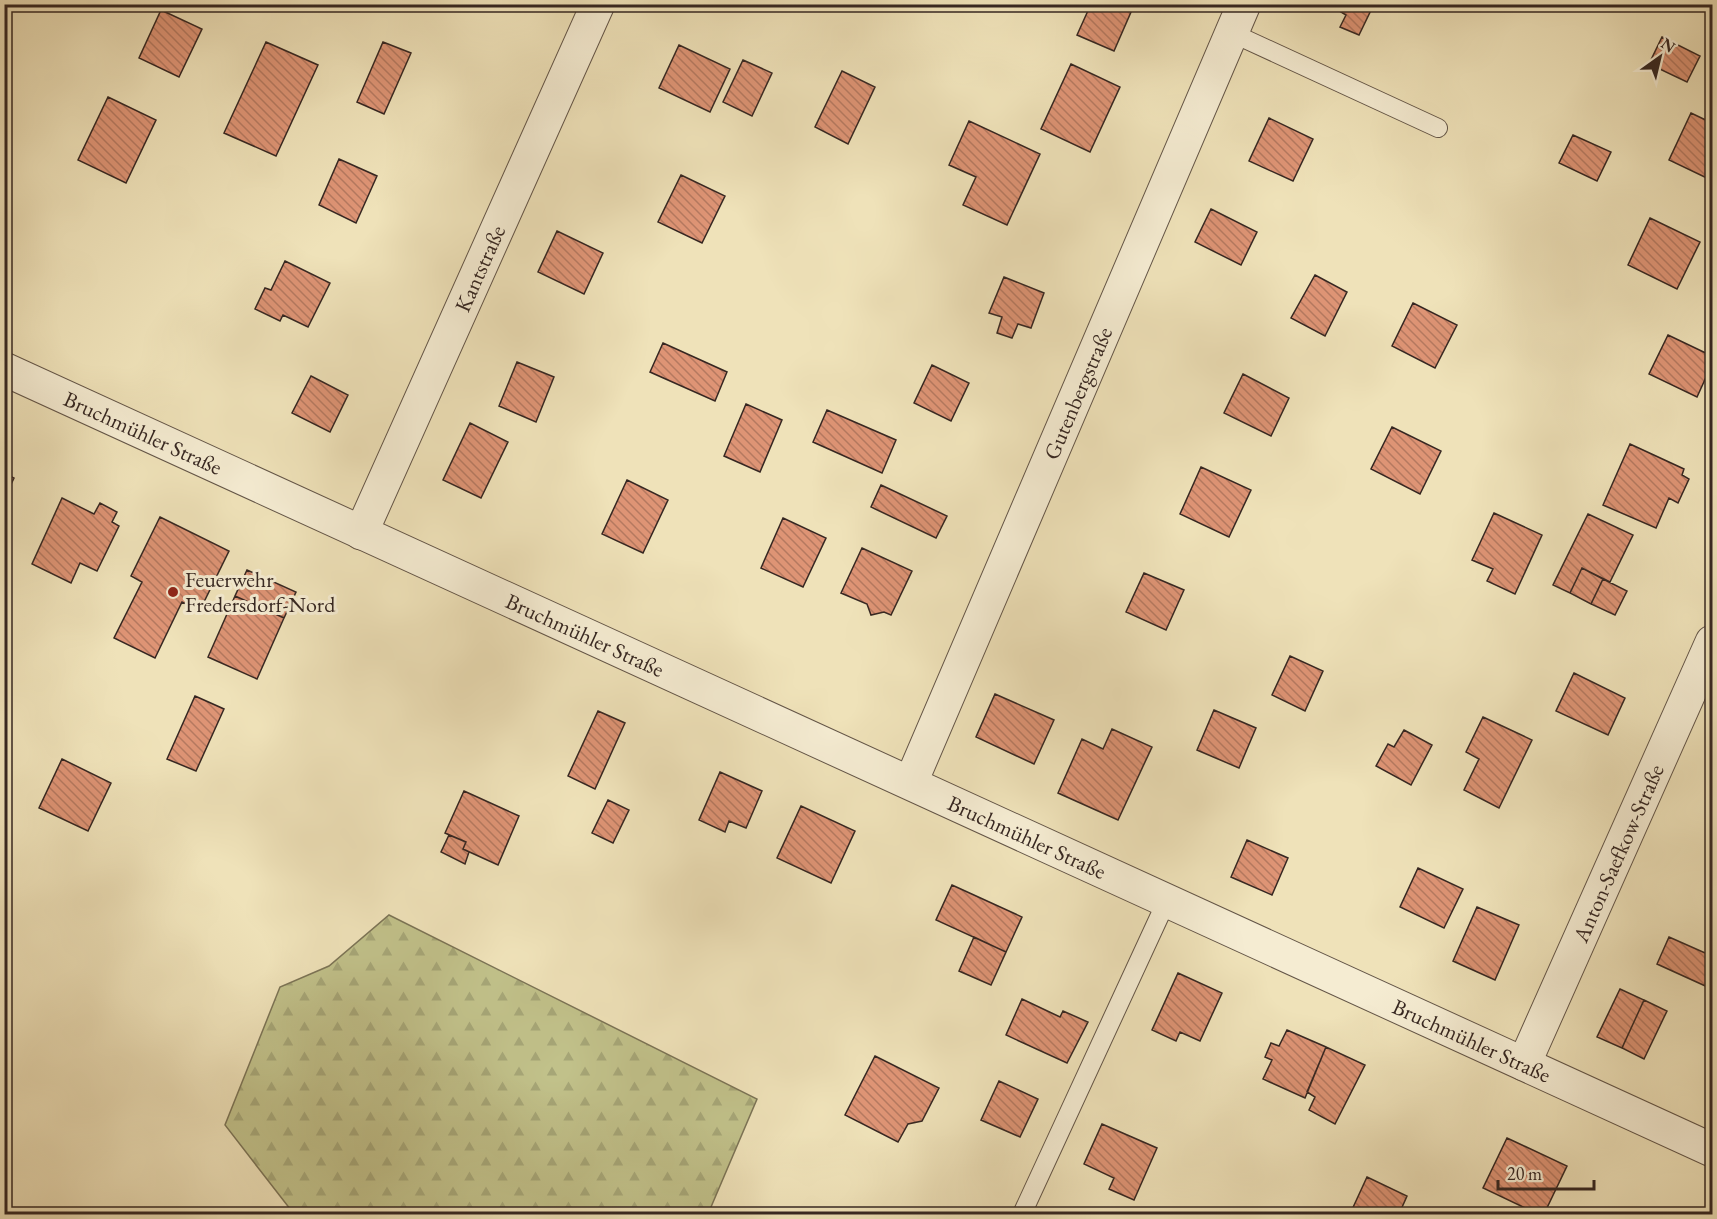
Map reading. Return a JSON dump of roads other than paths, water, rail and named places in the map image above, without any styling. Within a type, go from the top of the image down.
[{"type":"street","name":"Kantstraße","points":[[361,533],[598,4]]},
{"type":"street","name":"Gutenbergstraße","points":[[911,782],[1238,19]]},
{"type":"street","name":"Bruchmühler Straße","points":[[4,369],[1713,1150]]},
{"type":"street","name":"Anton-Saefkow-Straße","points":[[1524,1064],[1713,642]]},
{"type":"lane","points":[[1238,19],[1438,128]]},
{"type":"lane","points":[[1022,1215],[1167,900]]},
{"type":"place","name":"Feuerwehr Fredersdorf-Nord","points":[[173,592]]}]
